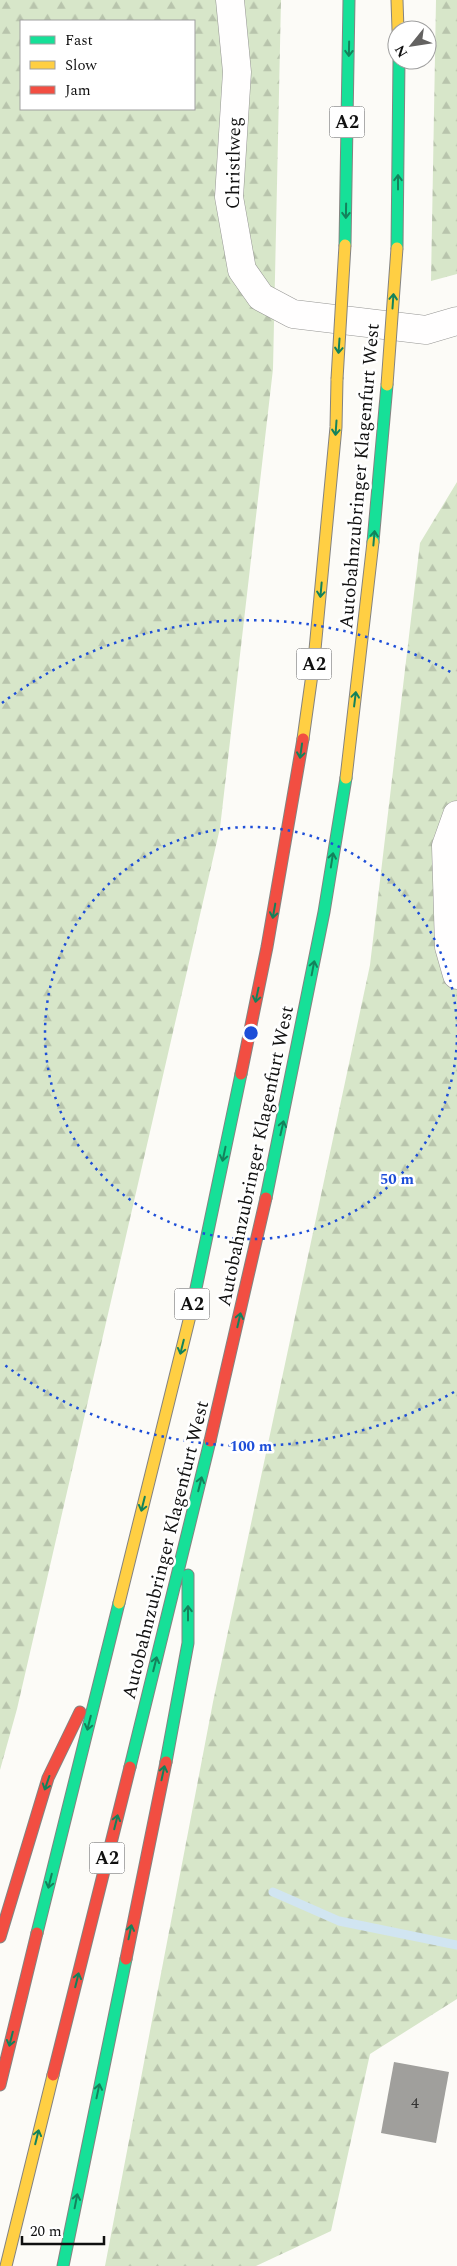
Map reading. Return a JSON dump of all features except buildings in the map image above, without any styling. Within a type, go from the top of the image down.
[{"type":"highway","name":"Autobahnzubringer Klagenfurt West","points":[[0,2085],[197,1286],[267,947],[294,797],[314,660],[336,427],[337,379],[346,245],[349,0]]},
{"type":"highway","points":[[397,0],[398,20]]},
{"type":"highway","name":"Autobahnzubringer Klagenfurt West","points":[[6,2266],[221,1402],[284,1118],[325,908],[346,774],[372,560],[398,248],[399,70]]},
{"type":"highway","points":[[63,2266],[172,1733],[188,1643],[188,1532]]},
{"type":"highway","points":[[0,1937],[48,1778],[105,1659]]},
{"type":"street","name":"Christlweg","points":[[230,0],[237,72],[229,197],[242,270],[261,297],[293,314],[426,330],[457,321]]},
{"type":"street","points":[[457,816],[446,846],[449,947],[457,975]]},
{"type":"green space","points":[[0,0],[281,0],[273,369],[220,828],[17,1709],[0,1770]]},
{"type":"green space","points":[[436,0],[457,0],[457,274],[431,281],[435,70],[437,70]]},
{"type":"green space","points":[[457,482],[457,1999],[370,2054],[331,2231],[256,2266],[105,2266],[213,1702],[370,965],[420,543]]},
{"type":"waterway","points":[[273,1892],[339,1921],[457,1945]]},
{"type":"traffic: fast","points":[[345,245],[349,0]]},
{"type":"traffic: fast","points":[[397,248],[399,70]]},
{"type":"traffic: fast","points":[[373,542],[387,385]]},
{"type":"traffic: fast","points":[[266,1198],[324,912],[346,778]]},
{"type":"traffic: fast","points":[[191,1312],[241,1074]]},
{"type":"traffic: fast","points":[[130,1767],[210,1441]]},
{"type":"traffic: fast","points":[[166,1762],[188,1643],[188,1575]]},
{"type":"traffic: fast","points":[[37,1933],[119,1603]]},
{"type":"traffic: fast","points":[[63,2266],[126,1959]]},
{"type":"traffic: slow","points":[[397,0],[398,20]]},
{"type":"traffic: slow","points":[[337,379],[345,245]]},
{"type":"traffic: slow","points":[[387,385],[397,248]]},
{"type":"traffic: slow","points":[[303,739],[314,660],[336,427],[337,379]]},
{"type":"traffic: slow","points":[[346,778],[373,542]]},
{"type":"traffic: slow","points":[[119,1603],[191,1312]]},
{"type":"traffic: slow","points":[[6,2266],[53,2075]]},
{"type":"traffic: jam","points":[[241,1074],[267,947],[303,739]]},
{"type":"traffic: jam","points":[[210,1441],[266,1198]]},
{"type":"traffic: jam","points":[[0,1937],[48,1778],[80,1712]]},
{"type":"traffic: jam","points":[[126,1959],[166,1762]]},
{"type":"traffic: jam","points":[[53,2075],[130,1767]]},
{"type":"traffic: jam","points":[[0,2085],[37,1933]]}]
